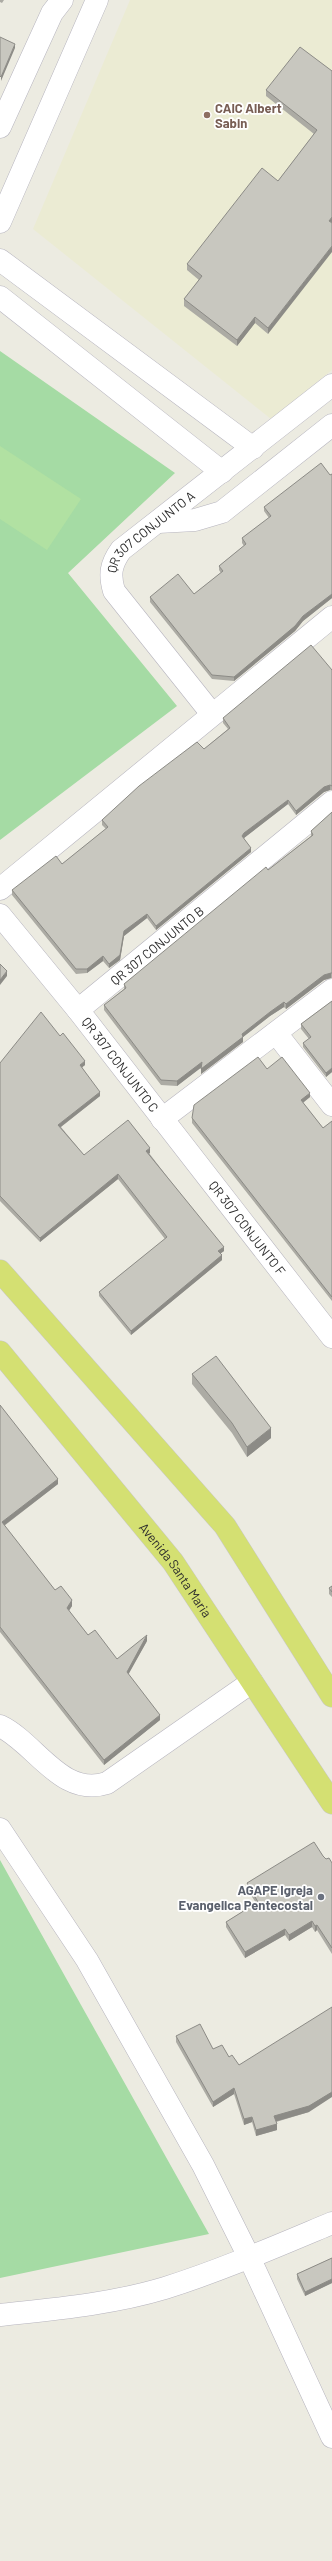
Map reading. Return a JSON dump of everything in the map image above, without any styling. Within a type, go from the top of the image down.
[{"type":"main road","points":[[1,1273],[225,1526],[332,1696]]},
{"type":"main road","name":"Avenida Santa Maria","points":[[0,1352],[173,1562],[332,1803]]},
{"type":"street","points":[[0,127],[52,12],[62,0]]},
{"type":"street","points":[[0,222],[97,0]]},
{"type":"street","points":[[0,260],[253,448]]},
{"type":"street","points":[[0,297],[222,472]]},
{"type":"street","name":"QR 307 CONJUNTO A","points":[[212,714],[114,591],[110,576],[114,561],[121,550],[332,385]]},
{"type":"street","points":[[158,522],[195,520],[222,512],[332,425]]},
{"type":"street","points":[[0,889],[212,714],[331,620]]},
{"type":"street","name":"QR 307 CONJUNTO B","points":[[78,1010],[332,802]]},
{"type":"street","points":[[0,915],[78,1010]]},
{"type":"street","points":[[162,1120],[332,990]]},
{"type":"street","name":"QR 307 CONJUNTO C","points":[[78,1010],[162,1120]]},
{"type":"street","points":[[276,1034],[332,1105]]},
{"type":"street","name":"QR 307 CONJUNTO F","points":[[162,1120],[332,1337]]},
{"type":"street","points":[[0,1726],[14,1732],[64,1779],[78,1785],[94,1787],[107,1783],[252,1682]]},
{"type":"street","points":[[0,1830],[87,1960],[202,2165],[249,2257],[331,2433]]},
{"type":"street","points":[[0,2315],[119,2299],[164,2288],[249,2257],[332,2224]]},
{"type":"shaded area","name":"CAIC Albert Sabin","points":[[130,0],[332,0],[332,370],[271,419],[33,229]]},
{"type":"green space","points":[[0,351],[175,473],[68,573],[177,706],[0,840]]},
{"type":"green space","points":[[0,446],[81,499],[47,550],[0,519]]},
{"type":"green space","points":[[0,1860],[209,2234],[0,2278]]},
{"type":"building","points":[[0,37],[15,44],[1,77],[0,76]]},
{"type":"building","points":[[300,47],[332,71],[332,217],[329,221],[332,223],[332,246],[268,328],[255,317],[237,340],[184,299],[202,276],[187,264],[262,168],[278,181],[317,130],[266,90]]},
{"type":"building","points":[[321,463],[330,475],[332,474],[332,594],[303,616],[295,626],[234,677],[212,675],[150,597],[178,574],[194,594],[223,571],[219,566],[246,544],[242,538],[271,516],[264,507]]},
{"type":"building","points":[[311,645],[332,670],[332,786],[330,785],[324,787],[296,811],[288,800],[244,833],[242,836],[251,848],[156,926],[147,914],[124,931],[120,955],[109,964],[103,956],[87,969],[76,969],[12,890],[56,856],[62,864],[108,827],[102,820],[139,786],[197,742],[204,749],[230,728],[223,718]]},
{"type":"building","points":[[332,812],[332,973],[324,975],[286,1004],[284,1002],[270,1012],[242,1034],[243,1037],[201,1069],[202,1062],[177,1081],[161,1080],[104,1005],[126,988],[124,984],[266,867],[268,870],[313,835],[311,831]]},
{"type":"building","points":[[0,964],[7,971],[0,980]]},
{"type":"building","points":[[332,1001],[332,1068],[326,1073],[303,1043],[311,1037],[301,1024]]},
{"type":"building","points":[[41,1012],[60,1036],[63,1033],[85,1061],[80,1065],[100,1092],[58,1125],[84,1155],[128,1120],[150,1148],[146,1151],[224,1247],[218,1251],[222,1255],[131,1331],[99,1292],[167,1237],[118,1174],[40,1238],[0,1196],[0,1063]]},
{"type":"building","points":[[258,1057],[267,1069],[282,1057],[310,1093],[301,1100],[323,1128],[332,1121],[332,1297],[192,1118],[194,1105]]},
{"type":"building","points":[[216,1356],[271,1428],[247,1447],[232,1423],[192,1374]]},
{"type":"building","points":[[0,1405],[58,1479],[2,1522],[55,1590],[61,1586],[72,1600],[67,1608],[88,1635],[95,1630],[117,1659],[147,1635],[127,1672],[160,1715],[104,1760],[0,1627]]},
{"type":"building","points":[[314,1842],[323,1856],[326,1859],[329,1858],[332,1863],[332,1948],[317,1925],[315,1926],[312,1921],[289,1935],[285,1929],[245,1952],[226,1922],[258,1902],[247,1883]]},
{"type":"building","points":[[332,2007],[332,2092],[309,2106],[274,2116],[277,2124],[256,2130],[252,2117],[244,2119],[234,2088],[213,2102],[176,2036],[200,2024],[213,2049],[222,2045],[229,2057],[232,2055],[239,2065]]},
{"type":"building","points":[[332,2258],[332,2279],[305,2292],[297,2274]]},
{"type":"place","name":"CAIC Albert Sabin","points":[[207,115]]},
{"type":"place","name":"AGAPE Igreja Evangelica Pentecostal","points":[[321,1897]]}]
